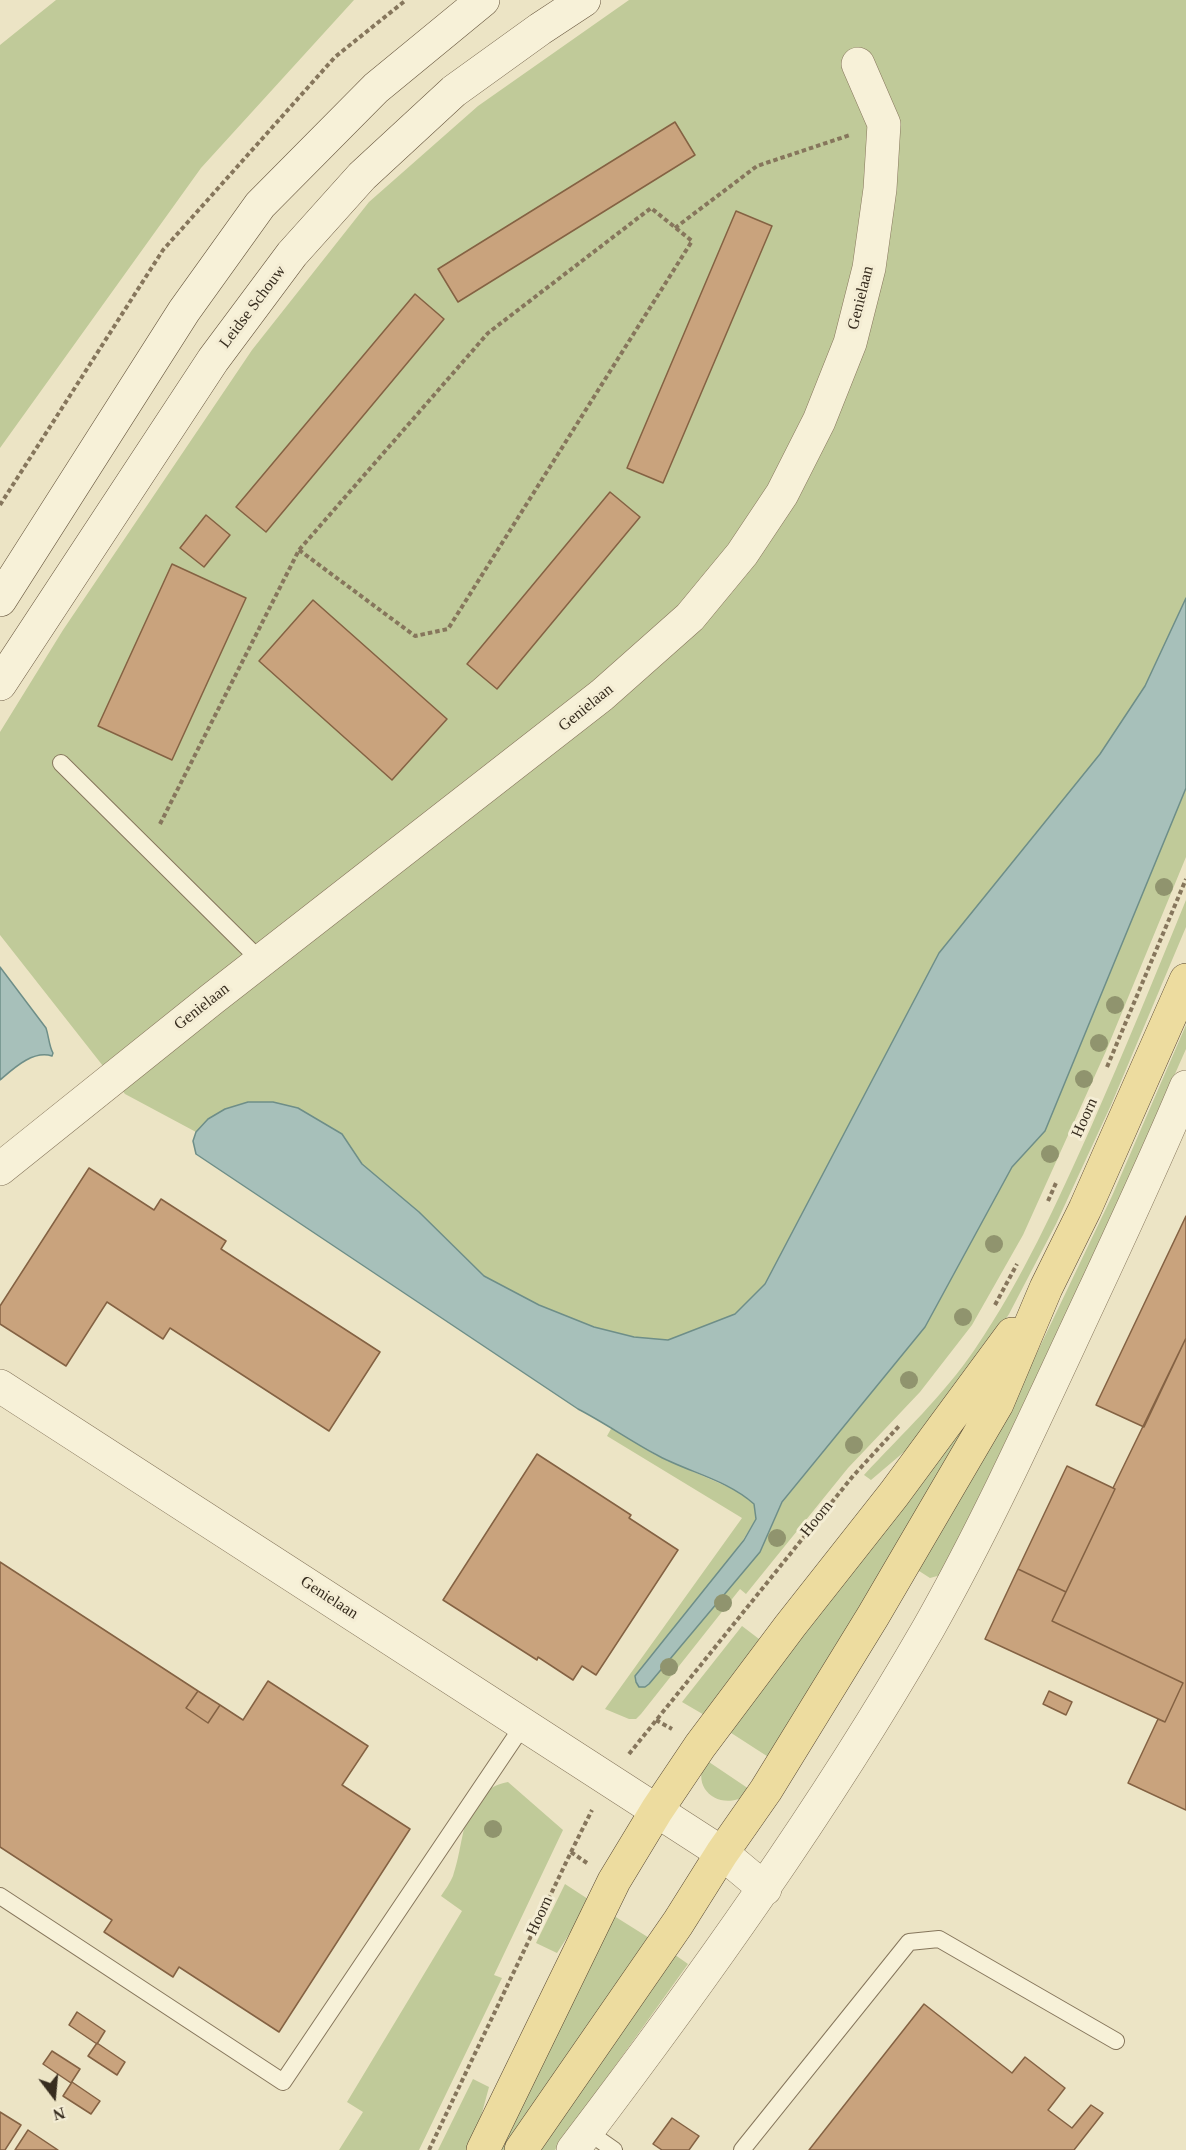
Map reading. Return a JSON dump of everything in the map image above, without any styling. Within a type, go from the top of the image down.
[{"type":"main road","points":[[521,2150],[678,1923],[722,1853],[766,1790],[867,1625],[997,1404],[1046,1288],[1085,1209],[1186,980]]},
{"type":"main road","points":[[483,2150],[614,1881],[657,1810],[700,1746],[894,1494],[1046,1288]]},
{"type":"street","points":[[0,600],[184,311],[260,206],[376,88],[483,0]]},
{"type":"street","name":"Leidse Schouw","points":[[0,684],[213,360],[292,254],[362,176],[454,91],[584,0]]},
{"type":"street","name":"Genielaan","points":[[0,1169],[261,961],[602,695],[690,617],[742,554],[788,483],[819,420],[850,344],[869,268],[880,189],[884,124],[858,64]]},
{"type":"street","points":[[580,2140],[765,1889],[829,1790],[927,1629],[976,1540],[1022,1447],[1154,1163],[1186,1087]]},
{"type":"street","name":"Genielaan","points":[[2,1392],[657,1810]]},
{"type":"street","points":[[657,1810],[722,1853],[765,1889]]},
{"type":"lane","points":[[61,763],[261,961]]},
{"type":"lane","points":[[0,1896],[283,2082],[524,1724]]},
{"type":"lane","points":[[742,2150],[909,1942],[939,1939],[1116,2041]]},
{"type":"lane","points":[[580,2140],[614,2150]]},
{"type":"path","points":[[0,505],[163,250],[335,57],[406,0]]},
{"type":"path","points":[[675,228],[757,166],[884,124]]},
{"type":"path","points":[[147,849],[299,550],[488,333],[651,208],[692,241],[448,629],[415,636],[299,550]]},
{"type":"path","points":[[1105,1071],[1186,879]]},
{"type":"path","points":[[1044,1208],[1059,1177]]},
{"type":"path","points":[[989,1314],[1020,1259]]},
{"type":"path","name":"Hoorn","points":[[429,2150],[570,1852],[608,1780],[853,1476],[899,1425]]},
{"type":"path","points":[[656,1720],[700,1746]]},
{"type":"green space","points":[[56,0],[354,0],[201,168],[0,448],[0,45]]},
{"type":"green space","points":[[629,0],[1186,0],[1186,598],[1145,686],[1100,754],[939,953],[765,1284],[736,1314],[668,1340],[634,1337],[594,1327],[539,1305],[484,1276],[419,1212],[362,1164],[342,1134],[298,1108],[273,1102],[248,1102],[225,1109],[208,1119],[196,1132],[125,1094],[0,935],[0,732],[63,630],[252,350],[369,202],[478,106]]},
{"type":"green space","points":[[1186,788],[1186,857],[1106,1051],[1023,1235],[972,1325],[920,1392],[848,1468],[746,1594],[740,1589],[641,1714],[636,1719],[629,1719],[605,1709],[742,1518],[607,1436],[612,1427],[655,1455],[742,1493],[754,1504],[756,1519],[743,1540],[636,1682],[639,1687],[645,1687],[760,1552],[782,1503],[925,1327],[1012,1167],[1045,1131]]},
{"type":"green space","points":[[1186,900],[1186,927],[1111,1105],[1056,1224],[1009,1314],[962,1387],[931,1429],[871,1480],[864,1475],[963,1366],[1008,1296],[1052,1212],[1091,1127]]},
{"type":"green space","points":[[1186,1025],[1186,1049],[1097,1248],[941,1575],[930,1578],[916,1569],[1034,1359],[1112,1196]]},
{"type":"green space","points":[[984,1394],[773,1760],[725,1729]]},
{"type":"green space","points":[[742,1626],[763,1642],[706,1716],[682,1702]]},
{"type":"green space","points":[[706,1760],[752,1791],[742,1798],[731,1801],[712,1796],[702,1781],[702,1771]]},
{"type":"green space","points":[[508,1782],[563,1830],[494,1975],[502,1978],[419,2150],[339,2150],[363,2112],[347,2102],[462,1911],[441,1896],[453,1876],[472,1807],[492,1787]]},
{"type":"green space","points":[[565,1884],[591,1901],[557,1953],[536,1943]]},
{"type":"green space","points":[[611,1914],[654,1941],[510,2150],[494,2150]]},
{"type":"green space","points":[[671,1952],[688,1964],[555,2150],[536,2150]]},
{"type":"green space","points":[[473,2079],[489,2087],[473,2146],[471,2150],[438,2150]]},
{"type":"water","points":[[1186,598],[1186,788],[1045,1131],[1012,1167],[925,1327],[782,1502],[760,1552],[649,1684],[639,1687],[635,1676],[744,1540],[756,1519],[754,1504],[731,1488],[655,1454],[578,1409],[196,1154],[193,1141],[196,1132],[208,1119],[225,1109],[248,1102],[273,1102],[298,1108],[342,1134],[362,1164],[419,1212],[484,1276],[539,1305],[594,1327],[634,1337],[668,1340],[735,1314],[765,1284],[939,953],[1100,754],[1145,686]]},
{"type":"water","points":[[0,967],[46,1028],[53,1053],[52,1056],[31,1058],[0,1080]]},
{"type":"building","points":[[675,122],[695,155],[458,302],[438,269]]},
{"type":"building","points":[[736,211],[772,226],[663,483],[627,468]]},
{"type":"building","points":[[415,294],[444,319],[266,532],[236,507]]},
{"type":"building","points":[[610,492],[640,517],[497,689],[467,664]]},
{"type":"building","points":[[206,515],[230,535],[204,567],[180,548]]},
{"type":"building","points":[[172,564],[246,598],[172,760],[98,726]]},
{"type":"building","points":[[313,600],[447,719],[392,780],[259,661]]},
{"type":"building","points":[[89,1168],[154,1210],[161,1199],[226,1241],[221,1249],[380,1352],[329,1431],[170,1328],[163,1339],[107,1302],[66,1366],[0,1324],[0,1306]]},
{"type":"building","points":[[1186,1216],[1186,1338],[1144,1427],[1096,1405]]},
{"type":"building","points":[[1186,1338],[1186,1810],[1128,1783],[1158,1719],[1165,1722],[1183,1683],[1052,1621]]},
{"type":"building","points":[[537,1454],[631,1515],[629,1518],[678,1550],[596,1675],[582,1666],[573,1680],[538,1657],[537,1660],[443,1600]]},
{"type":"building","points":[[1067,1466],[1115,1489],[1066,1592],[1018,1569]]},
{"type":"building","points":[[0,1562],[198,1691],[186,1708],[208,1723],[220,1705],[243,1720],[268,1681],[368,1746],[342,1785],[410,1829],[279,2032],[179,1967],[173,1977],[104,1932],[112,1920],[0,1847]]},
{"type":"building","points":[[1018,1569],[1066,1592],[1052,1621],[1183,1683],[1165,1722],[985,1639]]},
{"type":"building","points":[[198,1691],[220,1705],[208,1723],[186,1708]]},
{"type":"building","points":[[1049,1691],[1072,1702],[1066,1715],[1043,1704]]},
{"type":"building","points":[[924,2004],[1012,2073],[1025,2057],[1065,2088],[1048,2110],[1072,2128],[1091,2105],[1103,2113],[1074,2150],[809,2150]]},
{"type":"building","points":[[77,2012],[105,2031],[97,2044],[69,2025]]},
{"type":"building","points":[[97,2043],[125,2062],[117,2075],[88,2056]]},
{"type":"building","points":[[52,2051],[80,2069],[71,2083],[43,2064]]},
{"type":"building","points":[[72,2082],[100,2101],[91,2114],[63,2096]]},
{"type":"building","points":[[0,2112],[21,2125],[5,2150],[0,2150]]},
{"type":"building","points":[[672,2118],[699,2136],[689,2150],[662,2150],[653,2144]]},
{"type":"building","points":[[28,2130],[58,2150],[15,2150]]}]
